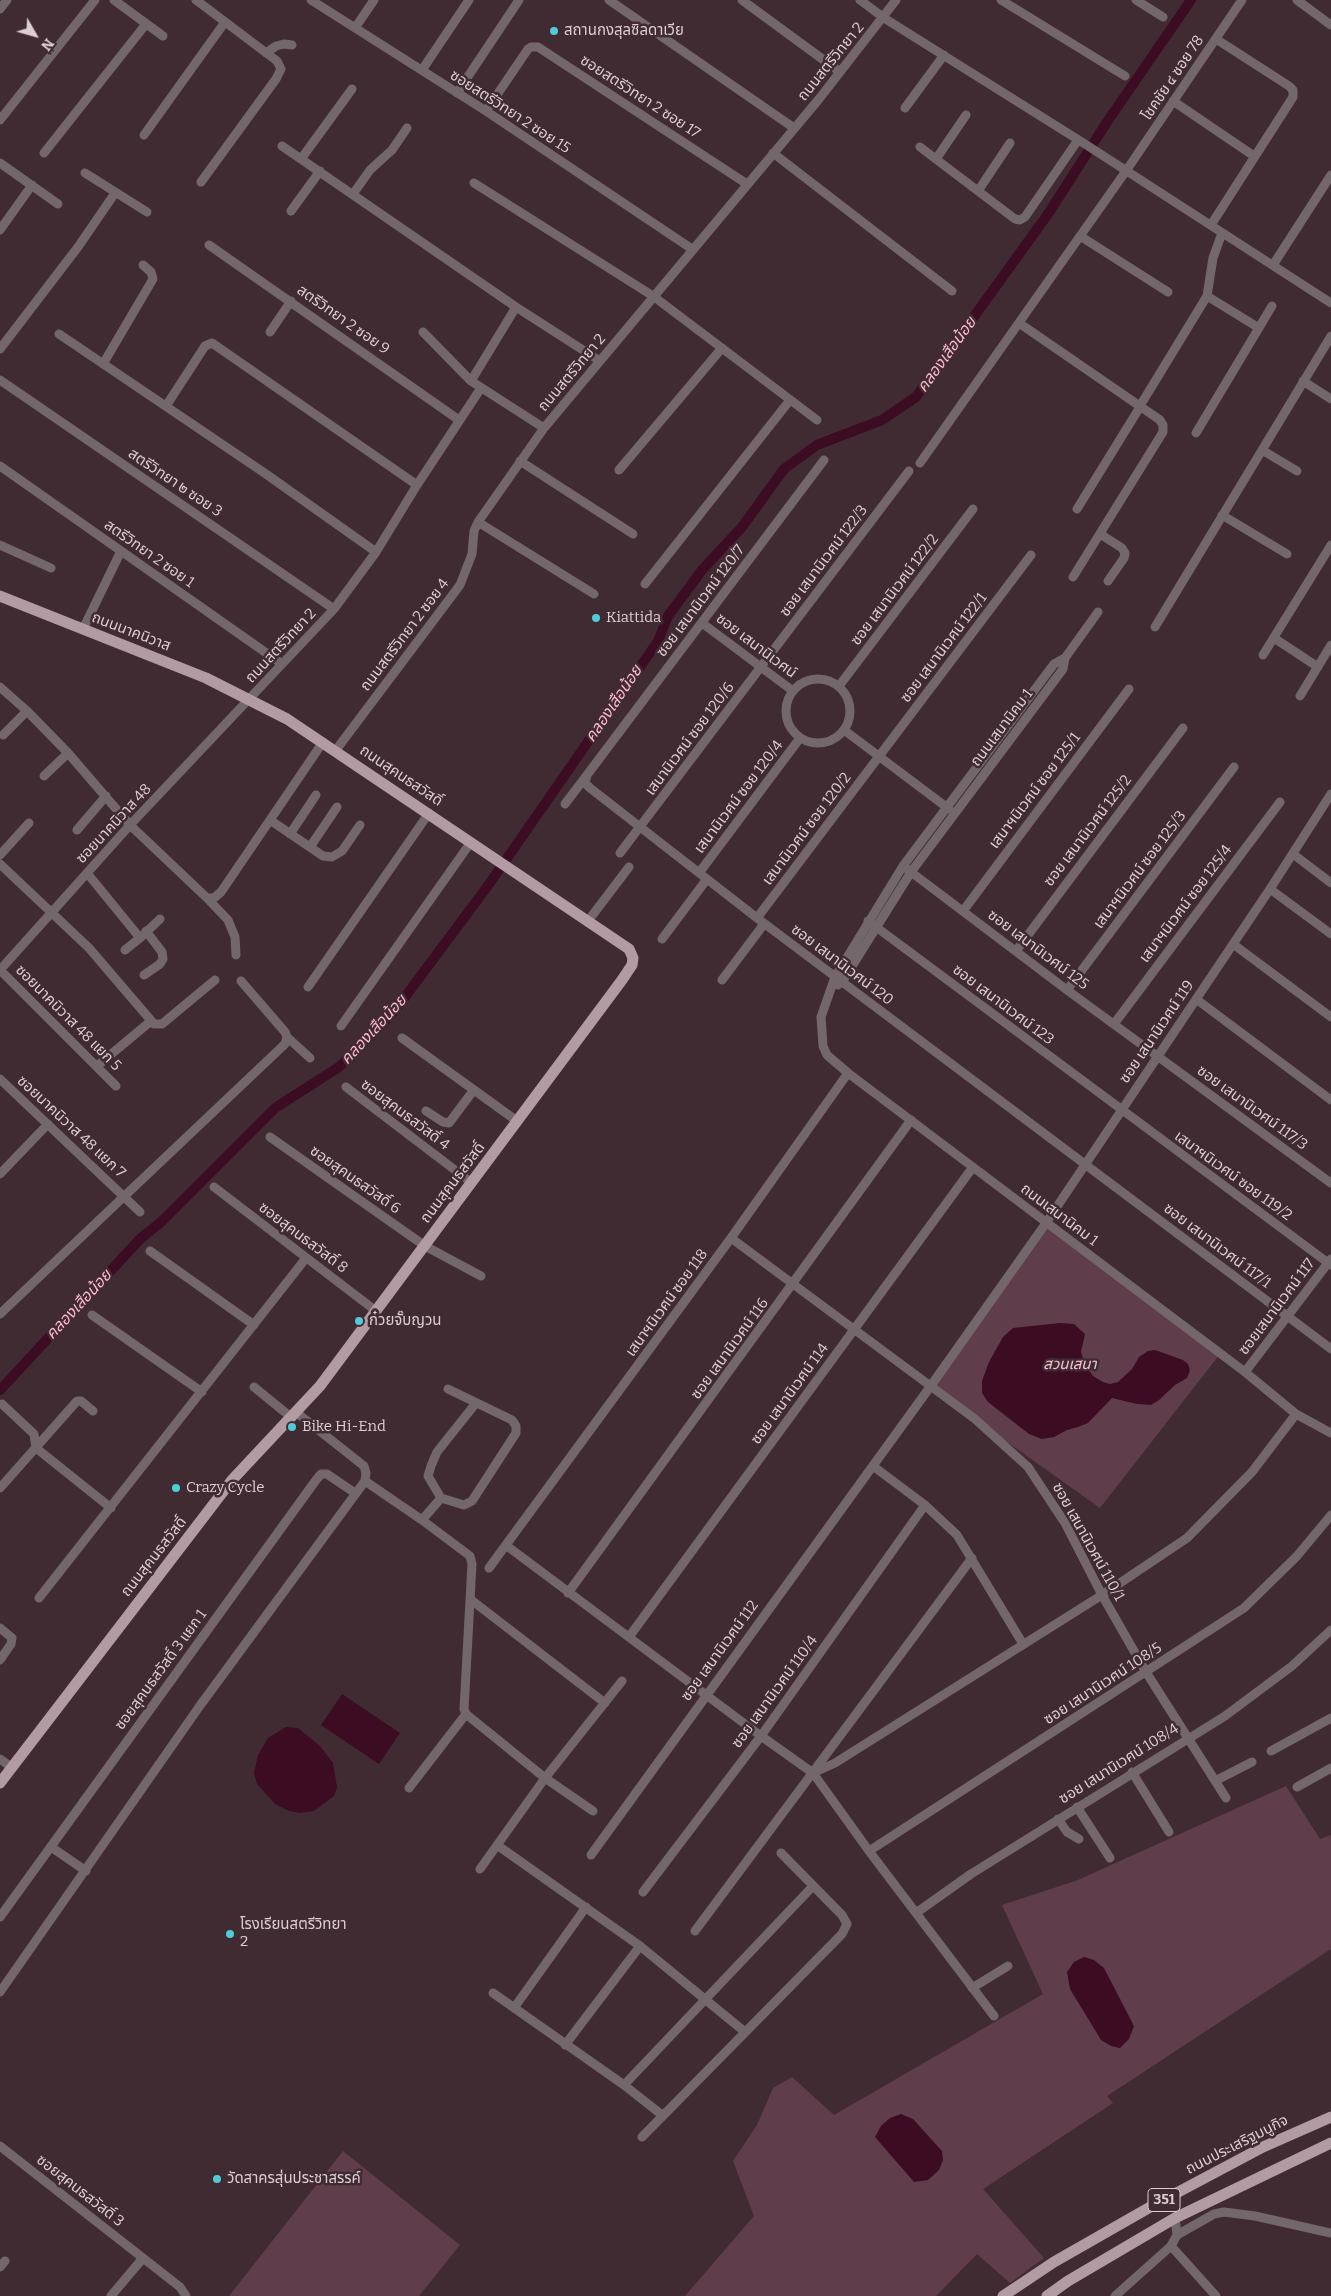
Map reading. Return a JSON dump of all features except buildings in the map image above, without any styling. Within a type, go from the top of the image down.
[{"type":"main road","name":"ถนนนาคนิวาส","points":[[0,596],[206,678],[250,699]]},
{"type":"main road","name":"ถนนสุคนธสวัสดิ์","points":[[0,1783],[232,1480],[294,1416],[320,1386],[632,964],[632,954],[629,949],[336,750],[250,699]]},
{"type":"main road","name":"ถนนประเสริฐมนูกิจ","points":[[1003,2296],[1054,2262],[1152,2206],[1263,2147],[1331,2117]]},
{"type":"main road","name":"351","points":[[1046,2296],[1175,2218],[1331,2143]]},
{"type":"street","points":[[0,9],[7,0]]},
{"type":"street","points":[[0,120],[95,0]]},
{"type":"street","points":[[114,0],[163,36]]},
{"type":"street","points":[[196,0],[280,65],[279,75],[201,182]]},
{"type":"street","name":"ซอยสตรีวิทยา 2 ซอย 15","points":[[312,0],[324,3],[355,28],[486,111],[692,249]]},
{"type":"street","points":[[355,28],[374,0]]},
{"type":"street","points":[[422,70],[469,0]]},
{"type":"street","points":[[457,93],[519,0]]},
{"type":"street","points":[[609,0],[794,128]]},
{"type":"street","points":[[742,0],[840,72]]},
{"type":"street","points":[[860,0],[884,18],[1085,144],[1331,303]]},
{"type":"street","name":"ถนนสตรีวิทยา 2","points":[[250,699],[334,609],[376,552],[417,485],[481,388],[544,428],[748,184],[884,18],[896,0]]},
{"type":"street","points":[[1001,0],[1124,76]]},
{"type":"street","points":[[1136,0],[1163,18]]},
{"type":"street","name":"โชคชัย ๔ ซอย 78","points":[[920,462],[1126,171],[1242,0]]},
{"type":"street","points":[[1297,0],[1331,25]]},
{"type":"street","points":[[144,135],[225,22]]},
{"type":"street","points":[[44,152],[146,24]]},
{"type":"street","points":[[1210,225],[1293,97],[1293,90],[1289,86],[1216,38]]},
{"type":"street","points":[[266,53],[276,46],[292,45]]},
{"type":"street","name":"ซอยสตรีวิทยา 2 ซอย 17","points":[[486,111],[528,49],[531,46],[538,47],[748,184]]},
{"type":"street","points":[[905,108],[944,55]]},
{"type":"street","points":[[301,159],[352,89]]},
{"type":"street","points":[[1173,102],[1254,156]]},
{"type":"street","points":[[936,159],[966,115]]},
{"type":"street","points":[[353,194],[370,170],[392,150],[407,128]]},
{"type":"street","points":[[978,191],[1010,143]]},
{"type":"street","points":[[920,147],[1015,219],[1020,220],[1025,217],[1085,144]]},
{"type":"street","points":[[282,146],[516,307],[600,361]]},
{"type":"street","points":[[773,153],[952,292]]},
{"type":"street","points":[[0,163],[58,204]]},
{"type":"street","points":[[292,211],[320,171]]},
{"type":"street","points":[[85,173],[146,212]]},
{"type":"street","points":[[1273,265],[1331,175]]},
{"type":"street","points":[[474,182],[653,296],[817,420]]},
{"type":"street","points":[[0,230],[32,185]]},
{"type":"street","points":[[0,349],[78,247],[115,193]]},
{"type":"street","points":[[1077,510],[1207,296],[1213,258],[1222,232]]},
{"type":"street","points":[[1080,236],[1168,292]]},
{"type":"street","name":"สตรีวิทยา 2 ซอย 9","points":[[209,245],[292,301],[459,420]]},
{"type":"street","points":[[103,364],[153,279],[151,272],[143,265]]},
{"type":"street","points":[[1207,296],[1259,328]]},
{"type":"street","points":[[270,332],[292,301]]},
{"type":"street","points":[[1196,433],[1272,306]]},
{"type":"street","points":[[471,381],[516,307]]},
{"type":"street","points":[[1019,323],[1142,404],[1160,420],[1163,432],[1073,577]]},
{"type":"street","points":[[423,332],[471,381],[481,388]]},
{"type":"street","points":[[58,334],[266,474],[376,552]]},
{"type":"street","points":[[1155,627],[1331,336]]},
{"type":"street","points":[[166,406],[205,346],[212,343],[417,485]]},
{"type":"street","points":[[619,470],[722,348]]},
{"type":"street","name":"สตรีวิทยา ๒ ซอย 3","points":[[0,380],[334,609]]},
{"type":"street","points":[[1303,381],[1331,399]]},
{"type":"street","points":[[645,584],[790,400]]},
{"type":"street","name":"ถนนสตรีวิทยา 2 ซอย 4","points":[[336,750],[460,586],[472,554],[478,522],[544,428]]},
{"type":"street","points":[[1262,450],[1297,471]]},
{"type":"street","name":"ซอย เสนานิเวศน์ 120/7","points":[[566,804],[824,460]]},
{"type":"street","points":[[520,461],[633,534]]},
{"type":"street","name":"สตรีวิทยา 2 ซอย 1","points":[[0,466],[282,664]]},
{"type":"street","name":"ซอย เสนานิเวศน์ 122/3","points":[[761,667],[909,471]]},
{"type":"street","name":"ซอย เสนานิเวศน์ 122/2","points":[[839,686],[973,510]]},
{"type":"street","points":[[1222,515],[1287,554]]},
{"type":"street","points":[[478,522],[594,594]]},
{"type":"street","points":[[1100,534],[1122,548],[1125,553],[1124,558],[1108,581]]},
{"type":"street","points":[[0,545],[52,568]]},
{"type":"street","points":[[1263,655],[1331,545]]},
{"type":"street","points":[[83,629],[121,551]]},
{"type":"street","name":"ซอย เสนานิเวศน์ 122/1","points":[[879,757],[1031,555]]},
{"type":"street","name":"ถนนเสนานิคม 1","points":[[1098,612],[1065,658],[1063,669],[911,872],[876,927],[830,990],[821,1017],[822,1040],[827,1055],[848,1073],[1245,1372],[1296,1414],[1331,1433]]},
{"type":"street","name":"ซอย เสนานิเวศน์","points":[[702,622],[793,691]]},
{"type":"street","points":[[1274,638],[1318,667]]},
{"type":"street","points":[[1300,696],[1331,645]]},
{"type":"street","name":"ถนนเสนานิคม 1","points":[[839,979],[868,921],[903,866],[1054,664],[1065,658]]},
{"type":"street","name":"เสนานิเวศน์ ซอย 120/6","points":[[620,853],[761,667]]},
{"type":"street","points":[[819,678],[839,686],[849,702],[848,721],[844,730],[837,736],[819,743],[800,738],[789,724],[786,716],[788,698],[793,691],[804,682],[819,678]]},
{"type":"street","points":[[0,687],[27,711],[68,753],[130,825],[228,920],[233,930],[236,954]]},
{"type":"street","name":"เสนาฯนิเวศน์ ซอย 125/1","points":[[963,911],[1129,688]]},
{"type":"street","name":"ซอยนาคนิวาส 48","points":[[0,970],[130,825],[250,699]]},
{"type":"street","points":[[3,735],[27,711]]},
{"type":"street","name":"ซอย เสนานิเวศน์ 125/2","points":[[1016,951],[1183,728]]},
{"type":"street","points":[[844,730],[955,813]]},
{"type":"street","name":"เสนานิเวศน์ ซอย 120/4","points":[[699,873],[800,738]]},
{"type":"street","points":[[207,898],[214,898],[221,892],[323,742]]},
{"type":"street","points":[[44,776],[68,753]]},
{"type":"street","name":"เสนานิเวศน์ ซอย 120/2","points":[[722,980],[761,921],[879,757]]},
{"type":"street","name":"เสนาฯนิเวศน์ ซอย 125/3","points":[[1068,990],[1234,767]]},
{"type":"street","name":"ซอย เสนานิเวศน์ 120","points":[[586,779],[590,788],[761,921],[1086,1165]]},
{"type":"street","name":"ซอย เสนานิเวศน์ 119","points":[[1002,1283],[1086,1165],[1331,794]]},
{"type":"street","points":[[290,834],[316,795]]},
{"type":"street","points":[[77,830],[106,796]]},
{"type":"street","name":"เสนาฯนิเวศน์ ซอย 125/4","points":[[1114,1024],[1280,802]]},
{"type":"street","points":[[310,847],[337,807]]},
{"type":"street","points":[[308,987],[429,813]]},
{"type":"street","points":[[270,820],[323,856],[337,855],[360,825]]},
{"type":"street","points":[[0,855],[29,823]]},
{"type":"street","points":[[341,1026],[471,842]]},
{"type":"street","points":[[1293,854],[1331,883]]},
{"type":"street","points":[[0,864],[89,948],[154,1024],[162,1024],[215,980]]},
{"type":"street","name":"ซอย เสนานิเวศน์ 125","points":[[903,866],[1158,1055]]},
{"type":"street","points":[[588,921],[629,867]]},
{"type":"street","points":[[87,873],[162,952],[164,959],[144,975]]},
{"type":"street","points":[[662,939],[707,879]]},
{"type":"street","points":[[1270,889],[1331,934]]},
{"type":"street","points":[[126,950],[160,919]]},
{"type":"street","name":"ซอย เสนานิเวศน์ 123","points":[[868,921],[1121,1110]]},
{"type":"street","points":[[1233,944],[1331,1018]]},
{"type":"street","name":"ซอยนาคนิวาส 48 แยก 5","points":[[0,970],[116,1086]]},
{"type":"street","points":[[241,981],[285,1032],[287,1037],[310,1058]]},
{"type":"street","points":[[1196,999],[1331,1100]]},
{"type":"street","points":[[97,1066],[150,1021]]},
{"type":"street","points":[[0,1314],[123,1195],[285,1044],[287,1037]]},
{"type":"street","points":[[402,1038],[517,1121]]},
{"type":"street","name":"ซอย เสนานิเวศน์ 117/3","points":[[1158,1055],[1331,1182]]},
{"type":"street","name":"เสนาฯนิเวศน์ ซอย 118","points":[[489,1568],[507,1546],[731,1238],[848,1073]]},
{"type":"street","name":"ซอยนาคนิวาส 48 แยก 7","points":[[0,1079],[140,1212]]},
{"type":"street","name":"ซอยสุคนธสวัสดิ์ 4","points":[[346,1088],[472,1182]]},
{"type":"street","points":[[426,1111],[443,1122],[449,1123],[473,1091]]},
{"type":"street","name":"เสนาฯนิเวศน์ ซอย 119/2","points":[[1121,1110],[1330,1262]]},
{"type":"street","name":"ซอย เสนานิเวศน์ 116","points":[[568,1593],[794,1284],[911,1120]]},
{"type":"street","points":[[0,1174],[48,1124]]},
{"type":"street","name":"ซอยสุคนธสวัสดิ์ 6","points":[[270,1137],[425,1246],[481,1276]]},
{"type":"street","name":"ซอย เสนานิเวศน์ 117/1","points":[[1086,1165],[1331,1349]]},
{"type":"street","name":"ซอย เสนานิเวศน์ 114","points":[[629,1637],[973,1168]]},
{"type":"street","name":"ซอยสุคนธสวัสดิ์ 8","points":[[214,1187],[376,1311]]},
{"type":"street","name":"ซอย เสนานิเวศน์ 110/1","points":[[731,1238],[930,1387],[975,1418],[1028,1467],[1065,1523],[1102,1595],[1146,1672],[1226,1798]]},
{"type":"street","points":[[150,1251],[254,1325]]},
{"type":"street","points":[[40,1598],[306,1258]]},
{"type":"street","name":"ซอยเสนานิเวศน์ 117","points":[[1245,1372],[1330,1262]]},
{"type":"street","name":"ซอย เสนานิเวศน์ 112","points":[[591,1854],[705,1694],[930,1387],[1002,1283]]},
{"type":"street","points":[[92,1315],[202,1392]]},
{"type":"street","points":[[0,1992],[199,1708],[365,1481],[366,1473],[364,1466],[254,1387]]},
{"type":"street","points":[[448,1390],[476,1403],[512,1420],[516,1426],[516,1433],[472,1501],[464,1505],[441,1498],[428,1476],[437,1452],[476,1403]]},
{"type":"street","points":[[0,1488],[77,1401],[81,1401],[93,1411]]},
{"type":"street","points":[[2,1404],[34,1434],[36,1448],[111,1508]]},
{"type":"street","points":[[813,1773],[834,1763],[1102,1595],[1187,1538],[1252,1472],[1296,1414]]},
{"type":"street","points":[[872,1466],[925,1505],[957,1535],[1023,1644]]},
{"type":"street","name":"ซอยสุคนธสวัสดิ์ 3 แยก 1","points":[[0,1917],[321,1474],[327,1474],[356,1494]]},
{"type":"street","points":[[365,1481],[470,1556],[472,1564],[464,1709],[466,1714],[545,1778],[593,1812]]},
{"type":"street","points":[[422,1520],[441,1498]]},
{"type":"street","name":"ซอย เสนานิเวศน์ 110/4","points":[[643,1892],[761,1736],[925,1505]]},
{"type":"street","name":"ซอย เสนานิเวศน์ 108/5","points":[[869,1851],[1244,1608],[1297,1556],[1331,1515]]},
{"type":"street","points":[[507,1546],[813,1773],[869,1851],[994,2016]]},
{"type":"street","points":[[695,1930],[972,1558]]},
{"type":"street","points":[[470,1599],[605,1703]]},
{"type":"street","points":[[0,1628],[12,1638],[11,1644],[0,1660]]},
{"type":"street","name":"ซอย เสนานิเวศน์ 108/4","points":[[916,1913],[971,1874],[1257,1693],[1292,1666],[1331,1630]]},
{"type":"street","points":[[480,1870],[545,1778],[622,1681]]},
{"type":"street","points":[[409,1788],[466,1714]]},
{"type":"street","points":[[1271,1751],[1331,1718]]},
{"type":"street","points":[[0,1759],[11,1767]]},
{"type":"street","points":[[1215,1781],[1252,1762]]},
{"type":"street","points":[[1297,1787],[1331,1768]]},
{"type":"street","points":[[1132,1772],[1169,1832]]},
{"type":"street","points":[[1077,1807],[1110,1858]]},
{"type":"street","points":[[1058,1819],[1067,1832],[1079,1839]]},
{"type":"street","points":[[497,1845],[640,1946],[745,2032]]},
{"type":"street","points":[[50,1847],[86,1871]]},
{"type":"street","points":[[642,2137],[842,1934],[847,1924],[842,1915],[781,1853]]},
{"type":"street","points":[[624,2085],[814,1886]]},
{"type":"street","points":[[514,2008],[586,1907]]},
{"type":"street","points":[[565,2045],[640,1946]]},
{"type":"street","points":[[972,1988],[1008,1966]]},
{"type":"street","points":[[493,1993],[624,2085],[662,2115]]},
{"type":"street","name":"ซอยสุคนธสวัสดิ์ 3","points":[[0,2146],[180,2287],[186,2296]]},
{"type":"street","points":[[1115,2296],[1170,2246],[1177,2235],[1214,2214],[1224,2212],[1255,2216],[1331,2232]]},
{"type":"street","points":[[1175,2218],[1177,2235]]},
{"type":"street","points":[[1170,2246],[1216,2296]]},
{"type":"street","points":[[111,2296],[143,2258]]},
{"type":"green space","name":"สวนเสนา","points":[[1046,1223],[1220,1354],[1100,1508],[930,1387]]},
{"type":"green space","points":[[1286,1786],[1320,1839],[1331,1835],[1331,1949],[1107,2096],[1113,2103],[983,2189],[1044,2258],[1010,2283],[977,2254],[936,2296],[685,2296],[754,2216],[733,2161],[757,2125],[773,2088],[792,2077],[834,2115],[1043,1994],[1002,1905],[1078,1880]]},
{"type":"green space","points":[[343,2151],[460,2245],[419,2296],[229,2296]]},
{"type":"shaded area","points":[[1060,1323],[1074,1324],[1085,1334],[1081,1352],[1085,1365],[1093,1376],[1103,1382],[1110,1384],[1118,1382],[1132,1369],[1139,1357],[1148,1351],[1155,1350],[1183,1360],[1188,1364],[1190,1370],[1187,1378],[1175,1385],[1151,1405],[1112,1398],[1088,1423],[1067,1430],[1054,1437],[1042,1439],[1029,1434],[988,1402],[982,1393],[982,1381],[989,1362],[1003,1337],[1013,1328]]},
{"type":"shaded area","points":[[342,1694],[400,1733],[379,1764],[321,1725]]},
{"type":"shaded area","points":[[286,1727],[298,1728],[320,1746],[333,1763],[337,1787],[334,1796],[314,1811],[300,1813],[289,1811],[275,1804],[257,1784],[254,1773],[258,1755],[268,1738]]},
{"type":"shaded area","points":[[1084,1957],[1094,1960],[1104,1968],[1134,2026],[1129,2039],[1120,2048],[1111,2046],[1101,2040],[1070,1989],[1067,1972],[1074,1962]]},
{"type":"shaded area","points":[[901,2114],[913,2119],[942,2151],[943,2160],[939,2170],[928,2180],[914,2182],[875,2137],[881,2126],[890,2118]]},
{"type":"waterway","name":"คลองเสือน้อย","points":[[0,1390],[141,1238],[160,1223],[275,1108],[339,1067],[393,1013],[487,887],[658,641],[668,616],[702,570],[742,527],[784,469],[817,445],[882,420],[916,397],[1048,214],[1107,122],[1191,0]]},
{"type":"place","name":"สถานกงสุลซิลดาเวีย","points":[[554,31]]},
{"type":"place","name":"Kiattida","points":[[596,618]]},
{"type":"place","name":"ก๋วยจั๊บญวน","points":[[359,1321]]},
{"type":"place","name":"Bike Hi-End","points":[[292,1427]]},
{"type":"place","name":"Crazy Cycle","points":[[176,1488]]},
{"type":"place","name":"โรงเรียนสตรีวิทยา 2","points":[[230,1934]]},
{"type":"place","name":"วัดสาครสุ่นประชาสรรค์","points":[[217,2179]]}]
